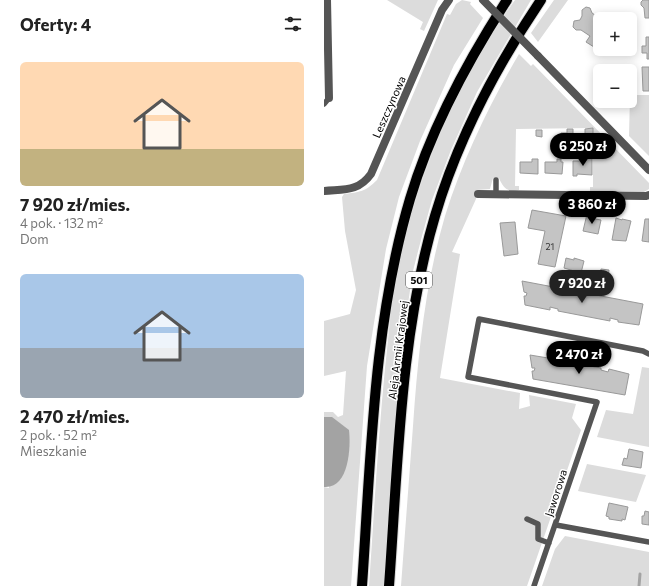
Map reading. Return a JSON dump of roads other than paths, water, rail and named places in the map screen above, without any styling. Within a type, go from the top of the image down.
[{"type":"main road","name":"Aleja Armii Krajowej","points":[[362,586],[377,377],[388,294],[397,248],[410,198],[437,128],[454,90],[488,29],[507,0]]},
{"type":"main road","name":"Aleja Armii Krajowej","points":[[389,586],[407,359],[420,278],[430,234],[449,174],[471,120],[505,56],[541,0]]},
{"type":"street","points":[[326,102],[328,0]]},
{"type":"street","name":"Leszczynowa","points":[[324,191],[352,189],[359,186],[371,174],[442,10],[449,0]]},
{"type":"street","points":[[483,0],[649,170]]},
{"type":"street","points":[[478,194],[649,195]]},
{"type":"lane","points":[[496,180],[496,194]]},
{"type":"lane","name":"Jaworowa","points":[[649,354],[642,351],[479,319],[468,377],[597,402],[556,525],[649,542]]},
{"type":"lane","points":[[527,519],[538,524],[538,539],[549,543]]},
{"type":"lane","points":[[534,586],[556,525]]},
{"type":"waterway","points":[[639,586],[640,574]]}]
